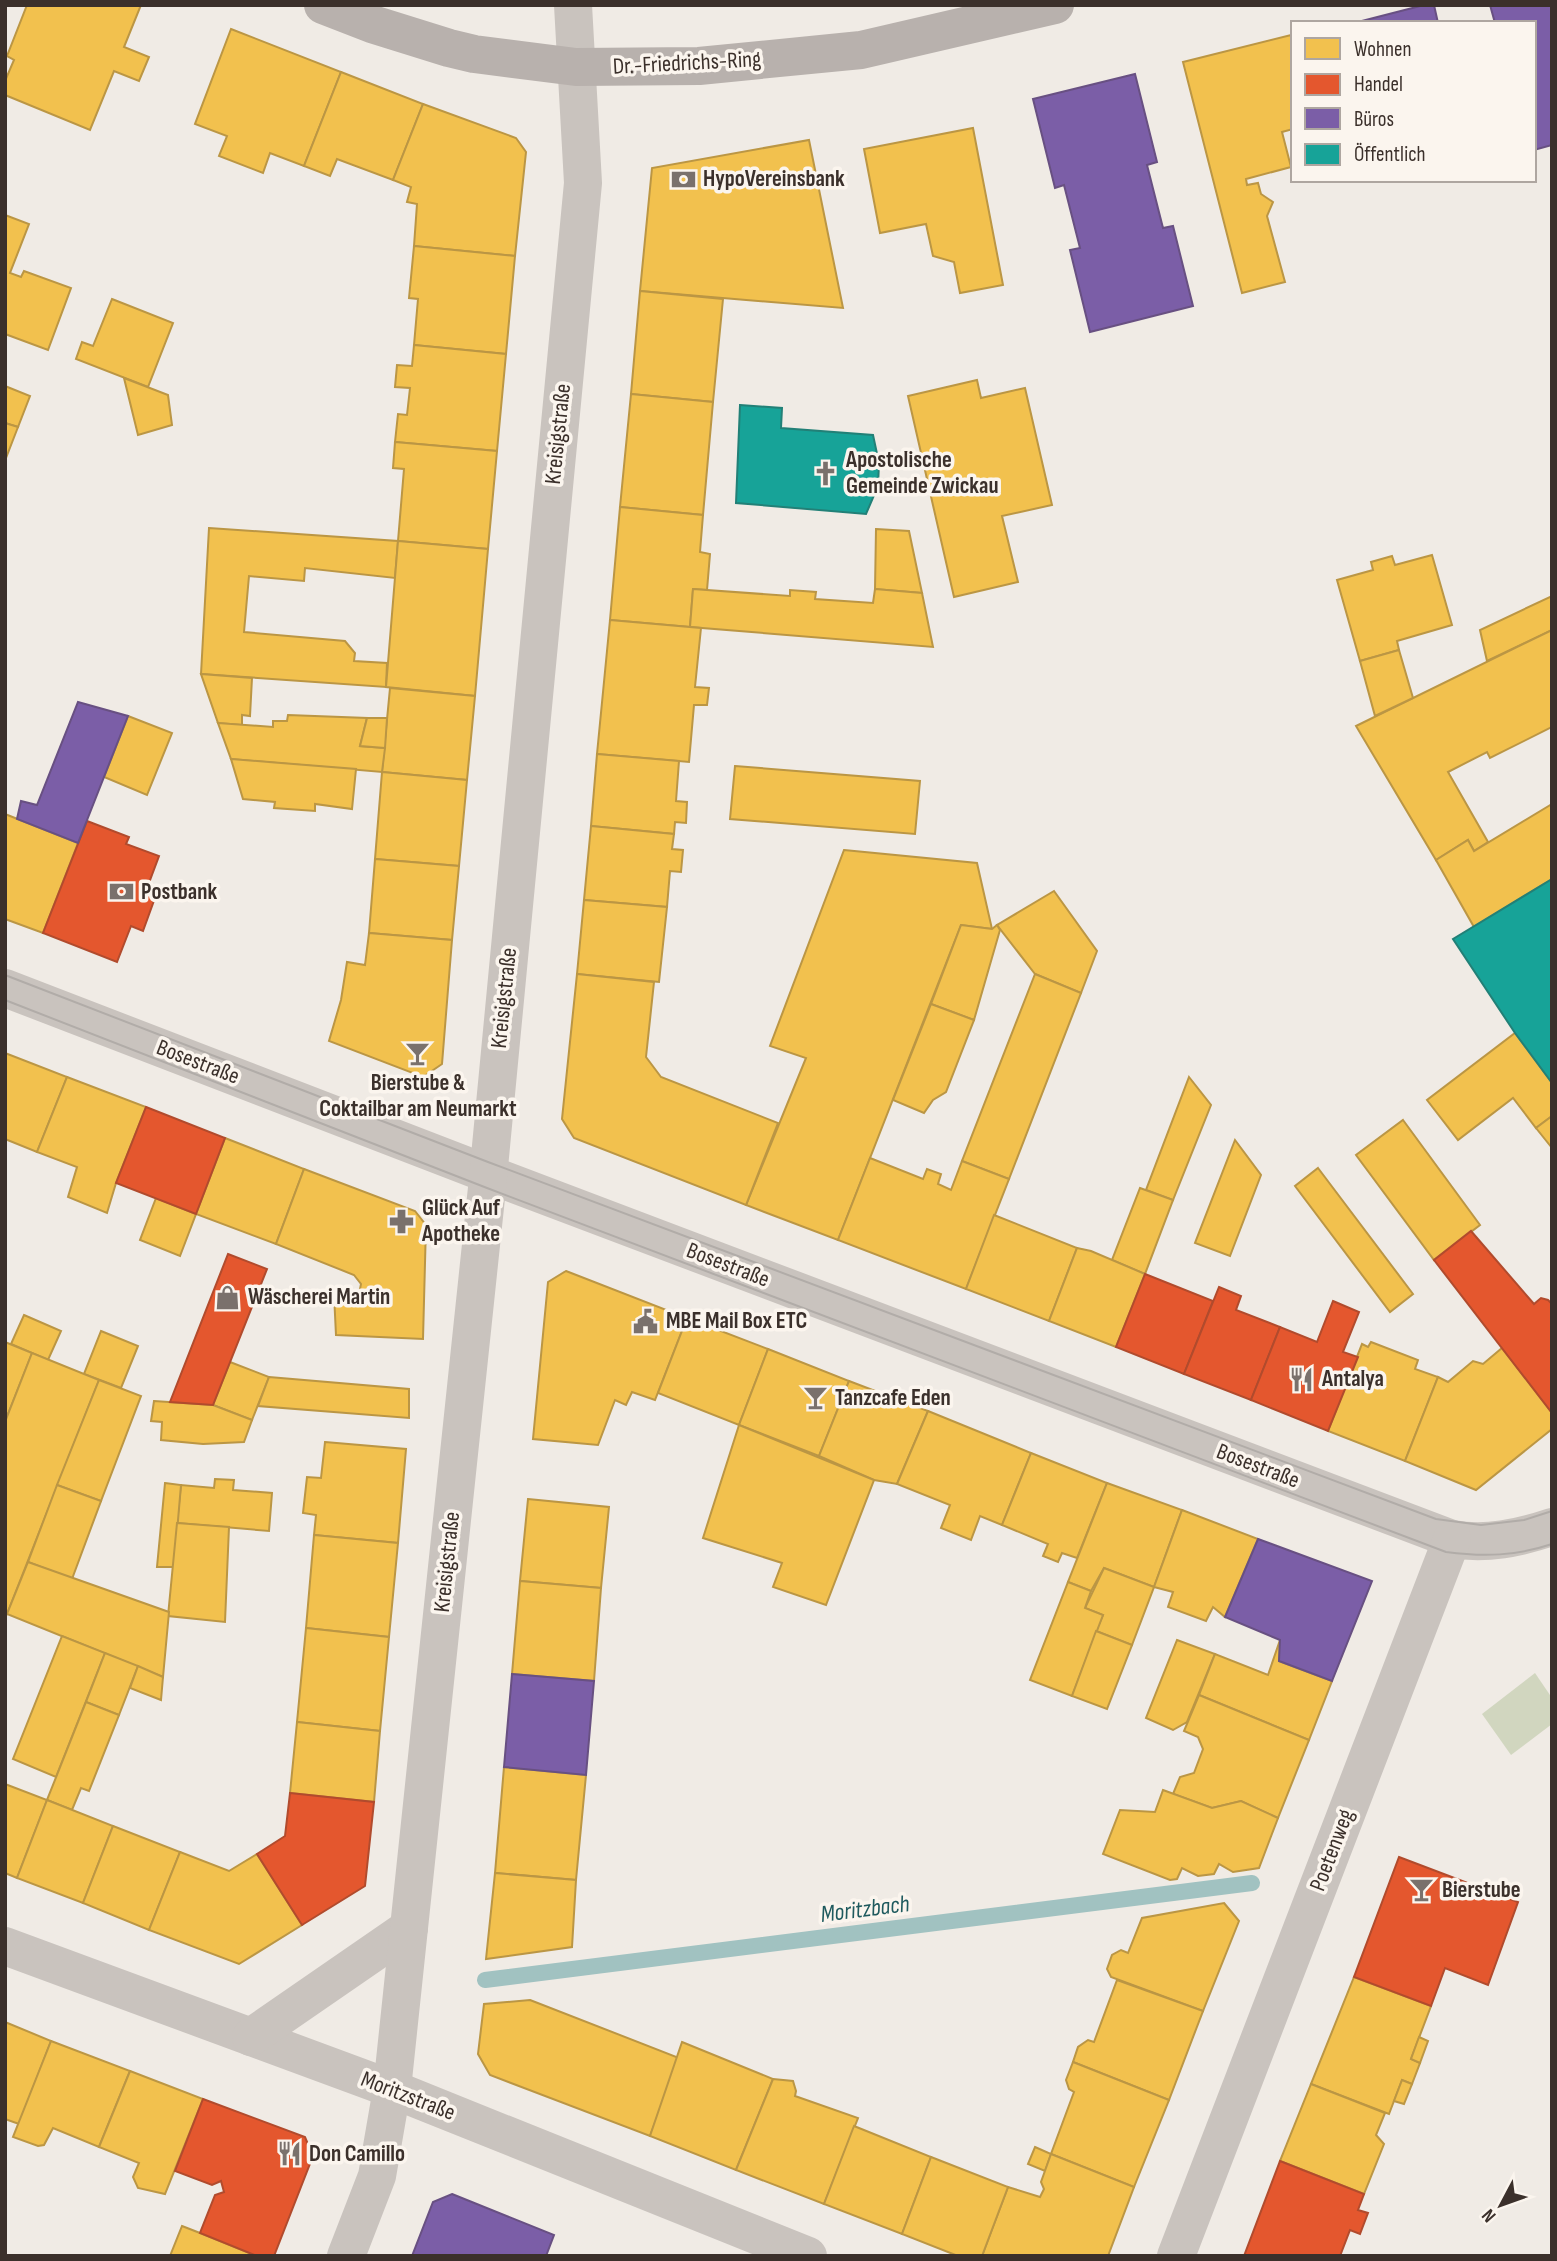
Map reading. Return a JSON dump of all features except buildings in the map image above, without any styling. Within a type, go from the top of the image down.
[{"type":"main road","name":"Dr.-Friedrichs-Ring","points":[[323,5],[372,24],[449,48],[474,54],[576,67],[699,66],[861,50],[1055,5]]},
{"type":"street","name":"Kreisigstraße","points":[[346,2256],[377,2176],[392,2089],[488,1174],[583,183],[573,5]]},
{"type":"street","name":"Bosestraße","points":[[5,988],[1452,1539]]},
{"type":"street","points":[[1452,1539],[1469,1542],[1497,1541],[1552,1527]]},
{"type":"street","name":"Poetenweg","points":[[1176,2256],[1452,1539]]},
{"type":"street","points":[[251,2037],[409,1928]]},
{"type":"street","name":"Moritzstraße","points":[[5,1946],[392,2089],[808,2256]]},
{"type":"green space","points":[[1535,1673],[1552,1698],[1552,1724],[1511,1755],[1482,1714]]},
{"type":"waterway","name":"Moritzbach","points":[[485,1980],[1252,1883]]},
{"type":"tram line","points":[[5,975],[488,1162],[1436,1519],[1481,1525],[1524,1520],[1552,1511]]},
{"type":"tram line","points":[[5,1000],[487,1188],[1446,1552],[1500,1554],[1552,1544]]},
{"type":"place","name":"HypoVereinsbank","points":[[683,179]]},
{"type":"place","name":"Apostolische Gemeinde Zwickau","points":[[826,473]]},
{"type":"place","name":"Postbank","points":[[121,892]]},
{"type":"place","name":"Bierstube & Coktailbar am Neumarkt","points":[[418,1053]]},
{"type":"place","name":"Glück Auf Apotheke","points":[[402,1221]]},
{"type":"place","name":"Wäscherei Martin","points":[[228,1297]]},
{"type":"place","name":"MBE Mail Box ETC","points":[[646,1321]]},
{"type":"place","name":"Antalya","points":[[1302,1379]]},
{"type":"place","name":"Tanzcafe Eden","points":[[815,1398]]},
{"type":"place","name":"Bierstube","points":[[1422,1890]]},
{"type":"place","name":"Don Camillo","points":[[289,2154]]}]
